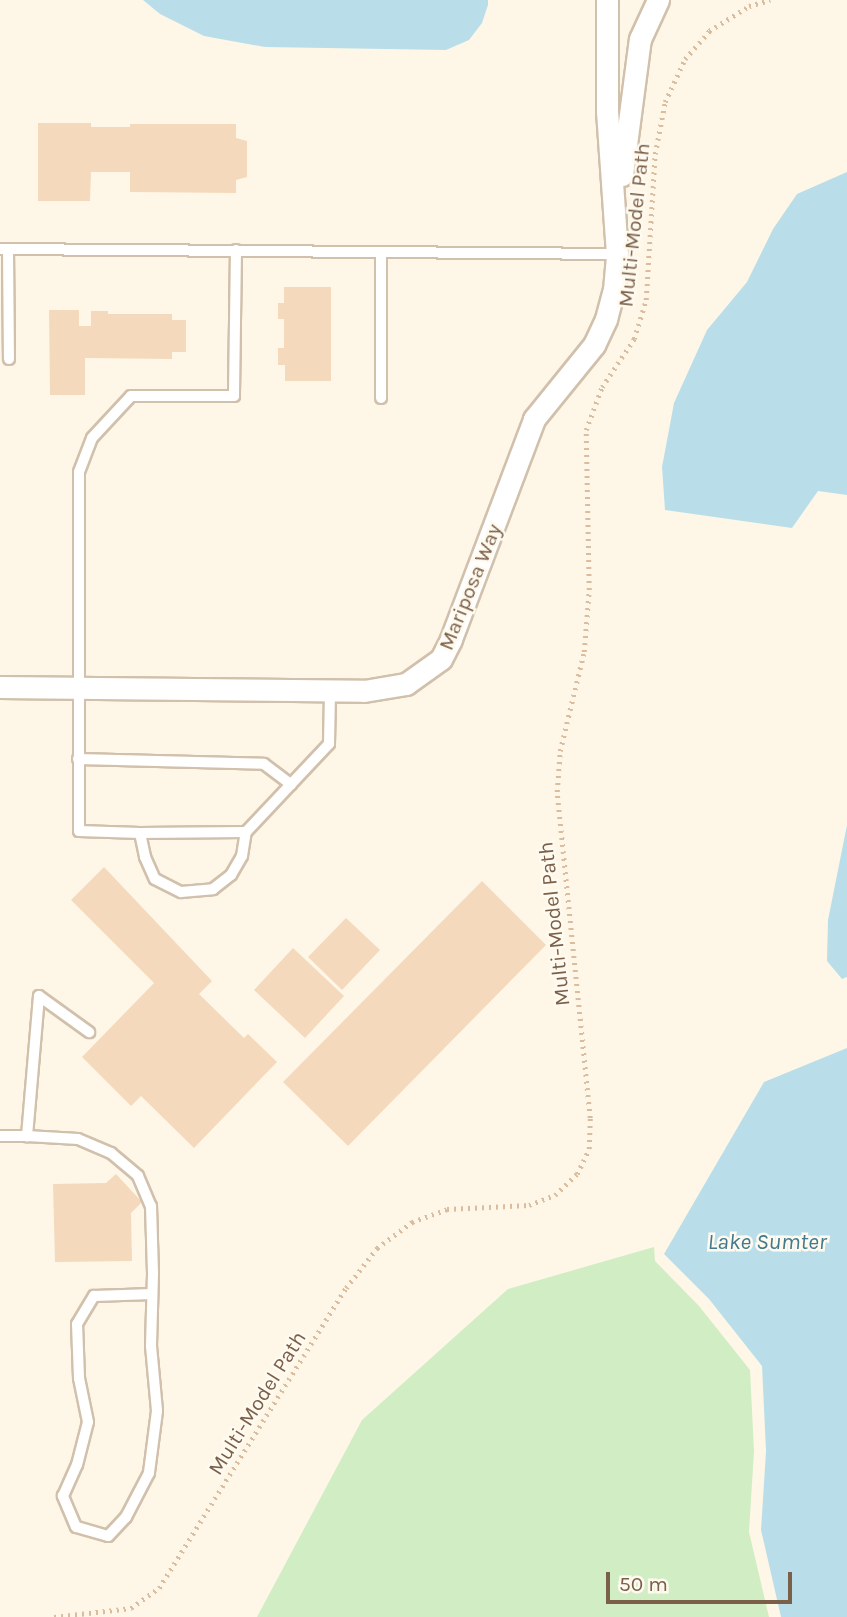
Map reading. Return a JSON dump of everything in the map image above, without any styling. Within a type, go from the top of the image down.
[{"type":"street","name":"Mariposa Way","points":[[0,687],[364,691],[406,684],[441,659],[534,419],[594,345],[606,319],[614,290],[617,254],[607,112],[607,0]]},
{"type":"street","name":"Mariposa Way","points":[[616,222],[640,39],[658,0]]},
{"type":"lane","points":[[9,359],[4,249],[617,254]]},
{"type":"lane","points":[[236,250],[234,396],[131,396],[92,438],[79,472],[79,831],[246,832]]},
{"type":"lane","points":[[381,252],[381,398]]},
{"type":"lane","points":[[140,833],[145,857],[155,879],[181,892],[213,889],[231,875],[242,856],[246,832],[329,744],[330,690]]},
{"type":"lane","points":[[78,759],[264,764],[291,784]]},
{"type":"lane","points":[[27,1136],[39,996],[89,1032]]},
{"type":"lane","points":[[0,1136],[78,1139],[111,1153],[138,1176],[151,1206],[152,1294],[151,1346],[157,1411],[149,1473],[126,1517],[108,1536],[76,1527],[63,1496],[77,1465],[88,1422],[79,1378],[77,1324],[94,1296],[152,1294]]},
{"type":"path","name":"Multi-Model Path","points":[[54,1617],[131,1608],[159,1588],[346,1288],[377,1248],[412,1222],[447,1209],[528,1205],[555,1195],[577,1174],[589,1149],[590,1118],[557,792],[560,751],[584,652],[587,615],[586,430],[602,387],[634,339],[646,300],[655,154],[665,102],[685,59],[709,31],[749,5],[770,0]]},
{"type":"green space","points":[[654,1247],[655,1261],[699,1306],[750,1370],[754,1451],[749,1532],[769,1617],[257,1617],[362,1420],[508,1289]]},
{"type":"water","points":[[143,0],[488,0],[488,5],[482,23],[469,40],[446,50],[265,47],[204,36],[160,14]]},
{"type":"water","points":[[847,172],[847,495],[818,491],[792,528],[665,510],[662,467],[674,403],[707,330],[747,282],[773,229],[797,194]]},
{"type":"water","points":[[847,825],[847,977],[842,979],[827,961],[828,920]]},
{"type":"water","name":"Lake Sumter","points":[[847,1048],[847,1617],[781,1617],[761,1530],[766,1451],[762,1366],[709,1299],[664,1254],[764,1082]]},
{"type":"building","points":[[38,123],[91,123],[91,127],[130,127],[130,124],[236,124],[236,138],[247,141],[247,177],[236,180],[236,193],[130,192],[130,172],[91,172],[90,201],[38,201]]},
{"type":"building","points":[[284,287],[331,287],[331,381],[285,381],[285,365],[278,365],[278,348],[284,348],[284,319],[278,319],[278,303],[284,303]]},
{"type":"building","points":[[49,310],[79,310],[79,326],[91,326],[91,311],[108,311],[108,314],[172,314],[172,320],[186,320],[186,352],[172,352],[172,359],[85,358],[85,395],[50,395]]},
{"type":"building","points":[[104,867],[212,981],[199,994],[244,1038],[248,1034],[277,1062],[194,1148],[141,1096],[131,1106],[82,1057],[154,983],[71,900]]},
{"type":"building","points":[[482,881],[546,945],[348,1146],[283,1082]]},
{"type":"building","points":[[346,918],[380,950],[342,990],[308,957]]},
{"type":"building","points":[[293,948],[344,996],[305,1038],[254,990]]},
{"type":"building","points":[[116,1174],[142,1202],[131,1213],[132,1261],[55,1262],[53,1184],[106,1183]]}]
